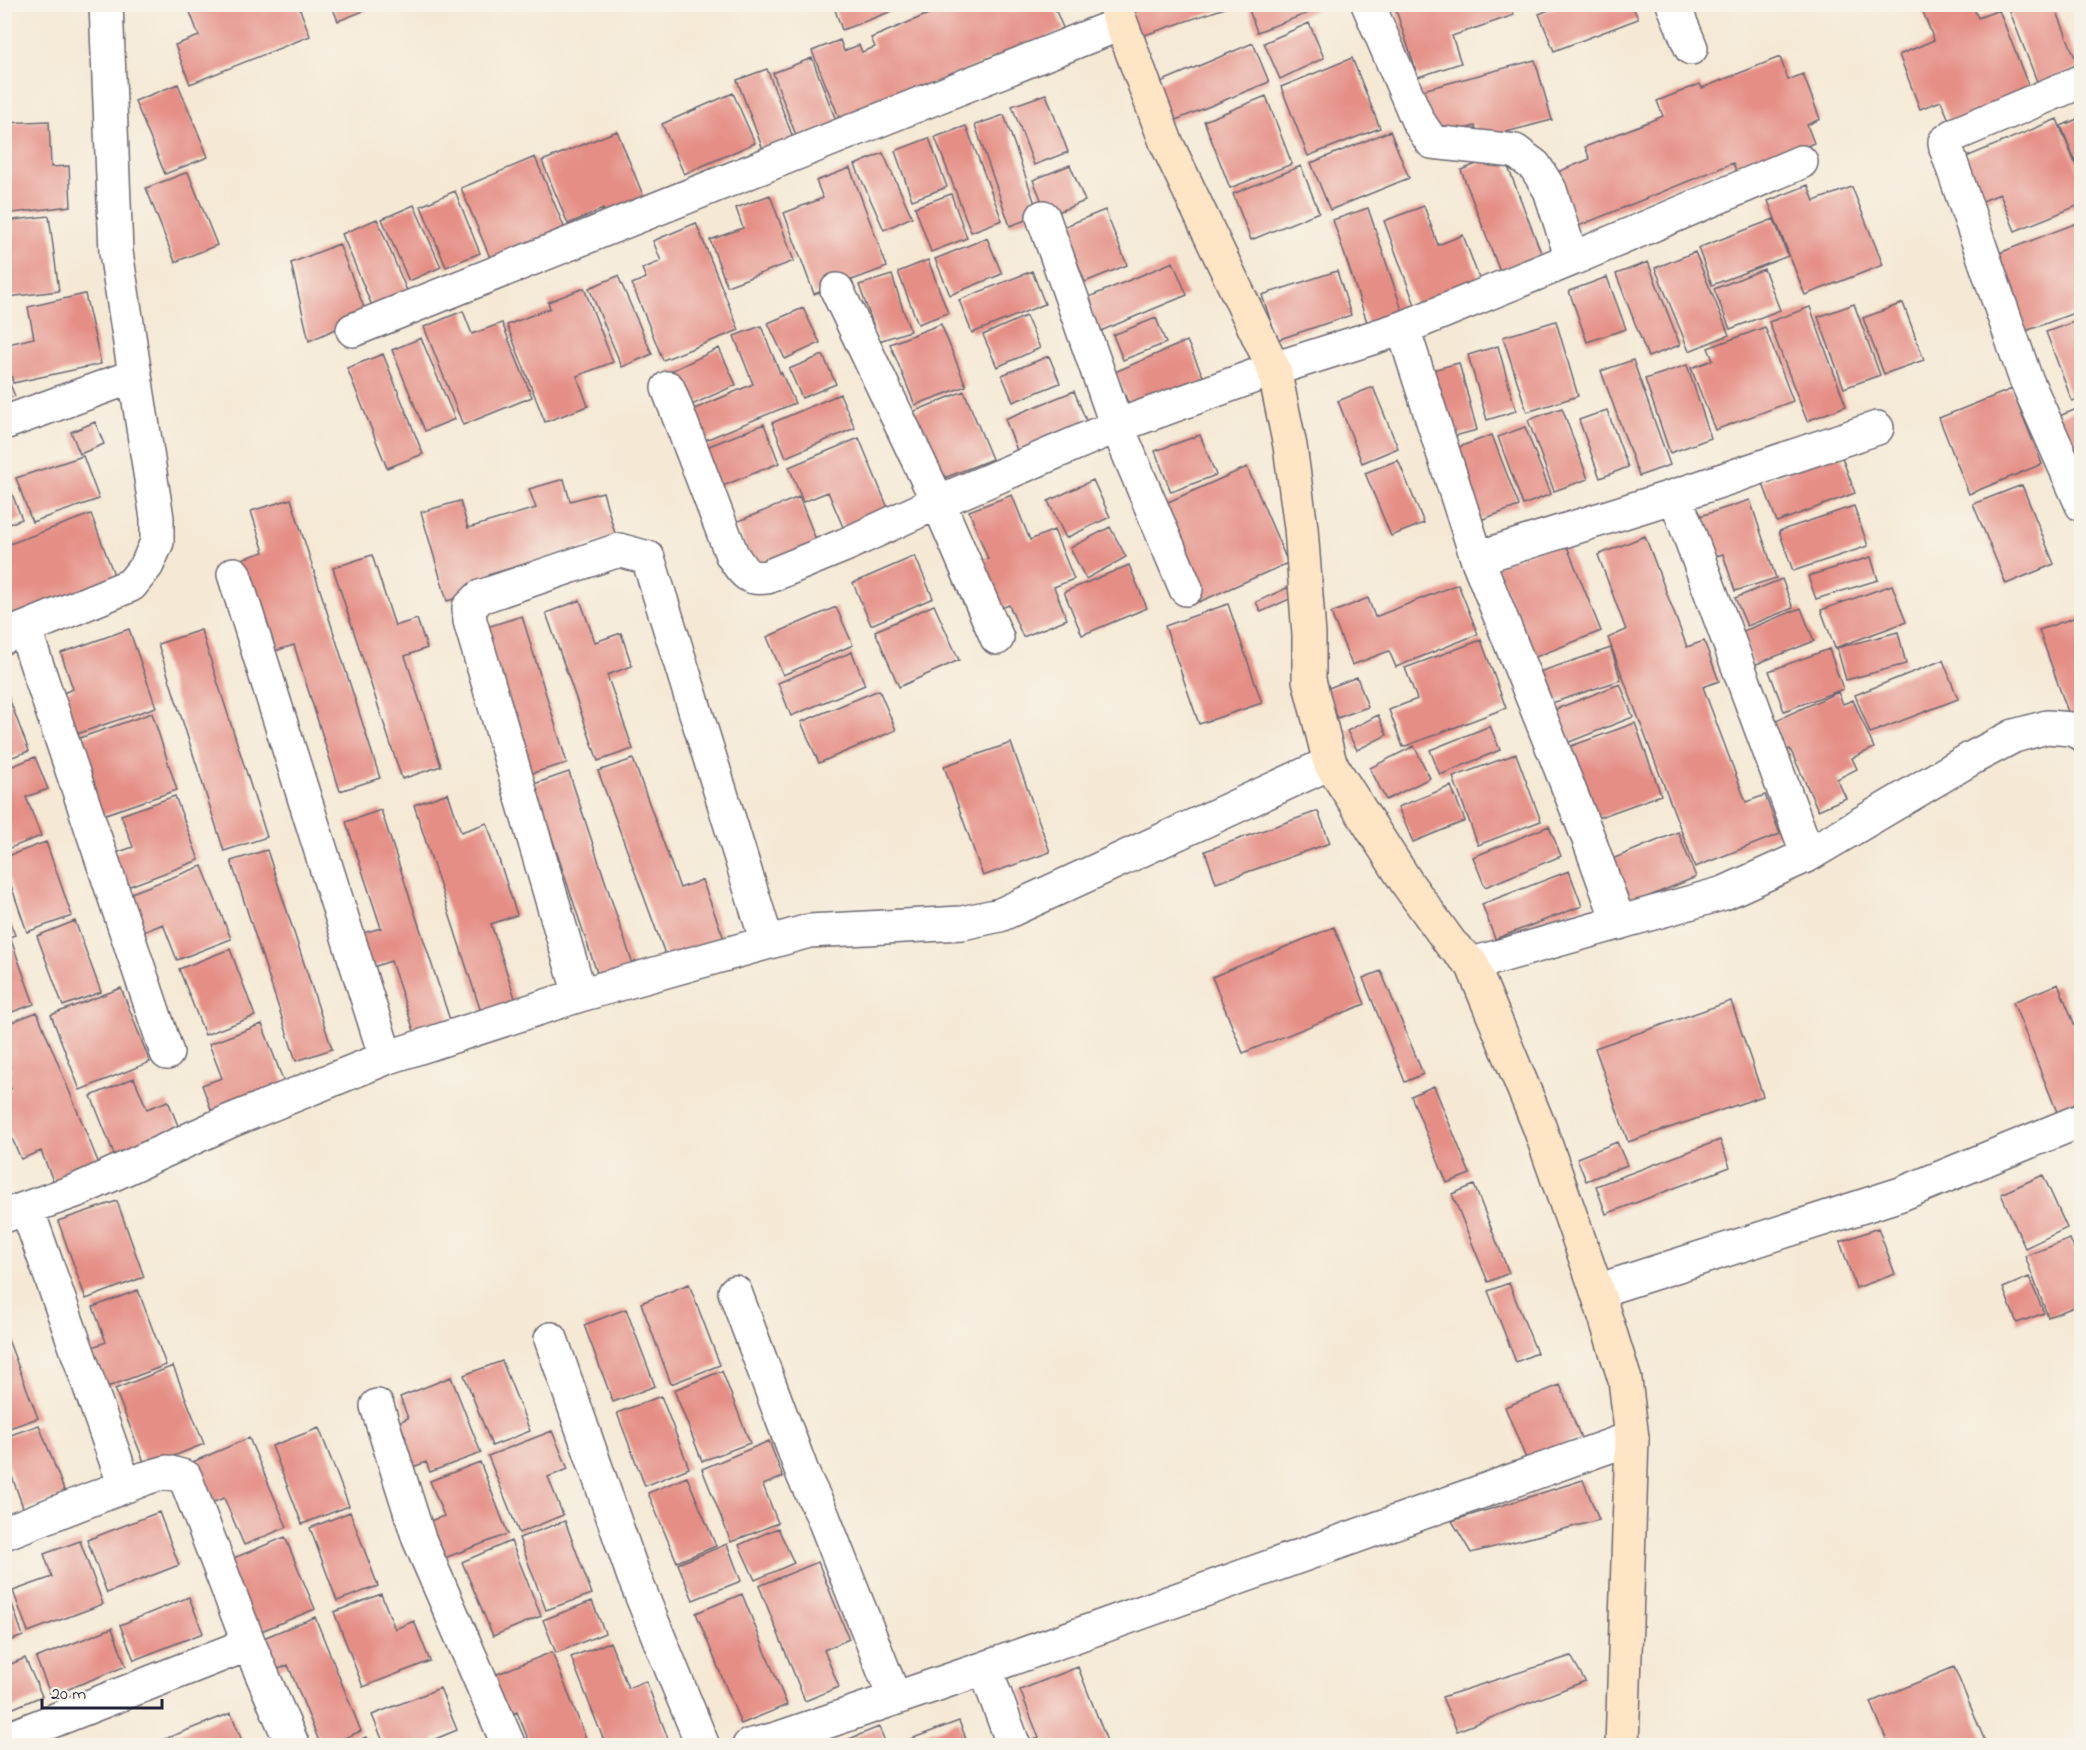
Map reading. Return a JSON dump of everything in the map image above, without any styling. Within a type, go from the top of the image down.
[{"type":"street","points":[[106,4],[118,260],[157,518],[157,542],[147,565],[131,585],[15,633],[167,1053]]},
{"type":"street","points":[[1368,4],[1418,121],[1432,142],[1515,151],[1534,166],[1550,190],[1572,259]]},
{"type":"street","points":[[1674,4],[1691,48]]},
{"type":"street","points":[[353,330],[1117,14],[1166,142],[1275,369],[1290,446],[1301,528],[1308,617],[1309,681],[1330,763],[1366,822],[1451,944],[1472,964],[1539,1126],[1597,1291],[1625,1380],[1632,1438],[1622,1746]]},
{"type":"street","points":[[2082,81],[1956,134],[1945,142],[2025,378],[2082,505]]},
{"type":"street","points":[[668,388],[732,555],[744,573],[755,578],[767,577],[845,545],[938,501],[1117,426],[1275,369],[1403,328],[1801,162]]},
{"type":"street","points":[[1043,217],[1117,426],[1186,589]]},
{"type":"street","points":[[837,290],[938,501],[997,638]]},
{"type":"street","points":[[1403,328],[1477,558],[1588,837],[1619,923]]},
{"type":"street","points":[[4,423],[134,376]]},
{"type":"street","points":[[1477,558],[1674,496],[1877,428]]},
{"type":"street","points":[[1674,496],[1808,855]]},
{"type":"street","points":[[580,995],[470,621],[469,608],[480,597],[619,550],[648,558],[768,942]]},
{"type":"street","points":[[234,574],[386,1058]]},
{"type":"street","points":[[1472,964],[1724,893],[1808,855],[1972,758],[2014,736],[2047,727],[2071,729],[2082,734]]},
{"type":"street","points":[[125,1486],[16,1213],[78,1190],[230,1121],[386,1058],[580,995],[809,931],[962,923],[1000,915],[1330,763]]},
{"type":"street","points":[[1597,1291],[1901,1194],[2082,1120]]},
{"type":"street","points":[[735,1292],[804,1478],[822,1514],[894,1697]]},
{"type":"street","points":[[551,1339],[634,1577],[703,1746]]},
{"type":"street","points":[[377,1406],[419,1539],[509,1746]]},
{"type":"street","points":[[768,1743],[1632,1438]]},
{"type":"street","points":[[4,1533],[167,1472],[185,1477],[249,1644],[293,1746]]},
{"type":"street","points":[[4,1740],[249,1644]]},
{"type":"street","points":[[985,1668],[1014,1746]]},
{"type":"building","points":[[187,4],[298,4],[310,36],[190,84],[175,45],[199,36]]},
{"type":"building","points":[[331,4],[379,4],[379,5],[338,21]]},
{"type":"building","points":[[833,4],[908,4],[908,5],[842,30]]},
{"type":"building","points":[[952,4],[1053,4],[1064,30],[841,122],[812,51],[840,40],[844,51],[859,45],[862,52],[875,47],[871,38]]},
{"type":"building","points":[[1132,4],[1234,4],[1234,5],[1133,39]]},
{"type":"building","points":[[1247,4],[1321,4],[1322,8],[1257,32]]},
{"type":"building","points":[[1402,4],[1510,4],[1514,15],[1452,36],[1461,63],[1418,77],[1395,7]]},
{"type":"building","points":[[1563,4],[1632,4],[1638,19],[1554,51],[1539,14]]},
{"type":"building","points":[[1920,4],[1972,4],[1978,18],[1999,10],[2032,95],[1952,127],[1941,101],[1920,109],[1899,55],[1934,40]]},
{"type":"building","points":[[2007,4],[2054,4],[2079,68],[2038,84]]},
{"type":"building","points":[[1309,23],[1324,58],[1280,79],[1264,43]]},
{"type":"building","points":[[1253,43],[1269,82],[1166,124],[1151,86]]},
{"type":"building","points":[[1780,57],[1788,80],[1803,74],[1820,119],[1807,125],[1814,143],[1737,174],[1733,163],[1576,227],[1555,173],[1590,159],[1585,147],[1663,116],[1657,101],[1700,84],[1702,88]]},
{"type":"building","points":[[812,58],[838,126],[798,141],[773,73]]},
{"type":"building","points":[[1352,58],[1380,128],[1308,156],[1281,87]]},
{"type":"building","points":[[1535,60],[1552,120],[1479,139],[1475,126],[1432,138],[1419,91]]},
{"type":"building","points":[[767,69],[795,143],[765,155],[737,80]]},
{"type":"building","points":[[178,84],[208,157],[165,174],[135,101]]},
{"type":"building","points":[[733,93],[755,143],[684,174],[662,124]]},
{"type":"building","points":[[1046,94],[1068,152],[1034,165],[1012,106]]},
{"type":"building","points":[[1266,96],[1292,164],[1230,188],[1204,121]]},
{"type":"building","points":[[1004,115],[1039,215],[1010,226],[975,125]]},
{"type":"building","points":[[2082,117],[2082,175],[2081,175],[2061,126]]},
{"type":"building","points":[[2057,119],[2082,180],[2082,204],[2015,231],[2000,194],[1970,206],[1952,163]]},
{"type":"building","points":[[49,121],[51,167],[69,166],[71,206],[4,214],[4,123]]},
{"type":"building","points":[[966,126],[1002,220],[971,232],[935,137]]},
{"type":"building","points":[[617,131],[647,205],[608,221],[603,209],[568,224],[542,161]]},
{"type":"building","points":[[1390,131],[1409,178],[1330,210],[1311,163]]},
{"type":"building","points":[[929,138],[947,187],[912,200],[895,151]]},
{"type":"building","points":[[883,153],[912,217],[884,230],[855,165]]},
{"type":"building","points":[[1503,154],[1542,255],[1500,272],[1461,170]]},
{"type":"building","points":[[535,157],[565,229],[491,260],[461,188]]},
{"type":"building","points":[[1070,165],[1085,201],[1048,216],[1033,180]]},
{"type":"building","points":[[1301,166],[1319,212],[1251,240],[1233,194]]},
{"type":"building","points":[[850,168],[887,267],[814,294],[784,213],[823,198],[816,181]]},
{"type":"building","points":[[188,172],[217,245],[175,262],[146,188]]},
{"type":"building","points":[[1808,185],[1814,201],[1852,187],[1883,265],[1805,295],[1768,201]]},
{"type":"building","points":[[455,191],[480,253],[446,267],[421,206]]},
{"type":"building","points":[[951,194],[967,238],[931,252],[915,207]]},
{"type":"building","points":[[770,195],[794,261],[727,286],[710,240],[743,228],[736,208]]},
{"type":"building","points":[[414,205],[441,267],[409,281],[382,219]]},
{"type":"building","points":[[1424,206],[1438,245],[1463,235],[1480,281],[1415,305],[1384,221]]},
{"type":"building","points":[[1368,208],[1403,313],[1368,325],[1333,220]]},
{"type":"building","points":[[1105,210],[1127,265],[1085,282],[1063,227]]},
{"type":"building","points":[[49,216],[59,291],[8,297],[4,272],[4,221]]},
{"type":"building","points":[[377,219],[410,298],[375,313],[342,234]]},
{"type":"building","points":[[1774,219],[1788,256],[1712,285],[1698,248]]},
{"type":"building","points":[[2082,221],[2082,310],[2018,334],[1989,257]]},
{"type":"building","points":[[696,223],[739,330],[663,360],[632,284],[646,278],[642,269],[661,261],[653,241]]},
{"type":"building","points":[[987,238],[1002,274],[950,295],[935,259]]},
{"type":"building","points":[[339,244],[367,315],[309,341],[291,263]]},
{"type":"building","points":[[1695,252],[1729,335],[1689,351],[1655,268]]},
{"type":"building","points":[[928,260],[948,313],[918,324],[898,272]]},
{"type":"building","points":[[1173,262],[1187,295],[1091,335],[1077,302]]},
{"type":"building","points":[[1648,262],[1680,345],[1648,357],[1616,274]]},
{"type":"building","points":[[1764,269],[1780,310],[1730,329],[1714,289]]},
{"type":"building","points":[[1032,271],[1045,304],[972,333],[959,300]]},
{"type":"building","points":[[1337,271],[1351,315],[1277,340],[1262,295]]},
{"type":"building","points":[[892,275],[910,331],[879,341],[859,285]]},
{"type":"building","points":[[618,276],[652,354],[622,367],[589,288]]},
{"type":"building","points":[[1607,277],[1626,329],[1587,342],[1569,291]]},
{"type":"building","points":[[584,288],[613,362],[577,376],[588,406],[545,422],[507,325],[550,308],[548,302]]},
{"type":"building","points":[[85,294],[101,364],[13,383],[4,345],[34,338],[28,307]]},
{"type":"building","points":[[1903,303],[1924,360],[1884,374],[1863,318]]},
{"type":"building","points":[[1854,304],[1880,375],[1844,388],[1818,317]]},
{"type":"building","points":[[1810,307],[1846,406],[1807,421],[1769,322]]},
{"type":"building","points":[[803,308],[820,343],[785,359],[768,323]]},
{"type":"building","points":[[463,311],[472,334],[502,323],[532,397],[463,425],[424,327]]},
{"type":"building","points":[[1026,316],[1040,348],[997,367],[983,335]]},
{"type":"building","points":[[1156,318],[1166,343],[1123,360],[1113,335]]},
{"type":"building","points":[[2082,319],[2082,398],[2072,401],[2046,332]]},
{"type":"building","points":[[1556,321],[1578,396],[1527,412],[1503,337]]},
{"type":"building","points":[[941,324],[966,386],[915,405],[890,344]]},
{"type":"building","points":[[761,326],[795,403],[703,441],[690,411],[753,384],[734,336]]},
{"type":"building","points":[[1765,327],[1793,401],[1715,430],[1691,368],[1713,360],[1708,348]]},
{"type":"building","points":[[421,338],[455,419],[425,431],[392,350]]},
{"type":"building","points":[[1187,341],[1206,383],[1133,414],[1115,372]]},
{"type":"building","points":[[1498,346],[1516,411],[1487,420],[1468,355]]},
{"type":"building","points":[[719,348],[736,385],[685,408],[669,372]]},
{"type":"building","points":[[383,354],[423,454],[387,468],[347,368]]},
{"type":"building","points":[[823,355],[836,384],[802,398],[789,369]]},
{"type":"building","points":[[1049,356],[1060,383],[1013,402],[1002,375]]},
{"type":"building","points":[[1633,360],[1670,465],[1639,476],[1601,371]]},
{"type":"building","points":[[1459,363],[1477,430],[1440,440],[1421,373]]},
{"type":"building","points":[[1687,365],[1711,438],[1670,453],[1645,379]]},
{"type":"building","points":[[4,370],[15,396],[4,400]]},
{"type":"building","points":[[1373,387],[1398,448],[1362,463],[1338,401]]},
{"type":"building","points":[[2012,389],[2042,464],[1969,494],[1939,418]]},
{"type":"building","points":[[964,391],[992,459],[942,479],[913,412]]},
{"type":"building","points":[[1074,391],[1088,425],[1018,453],[1005,419]]},
{"type":"building","points":[[840,394],[855,428],[786,457],[772,423]]},
{"type":"building","points":[[2082,407],[2082,453],[2069,458],[2054,418]]},
{"type":"building","points":[[1562,408],[1588,479],[1554,491],[1528,420]]},
{"type":"building","points":[[1607,410],[1628,467],[1600,478],[1579,420]]},
{"type":"building","points":[[95,422],[104,444],[80,454],[71,432]]},
{"type":"building","points":[[764,424],[779,463],[713,490],[697,451]]},
{"type":"building","points":[[1525,427],[1551,494],[1523,505],[1498,437]]},
{"type":"building","points":[[1200,435],[1216,475],[1171,492],[1155,451]]},
{"type":"building","points":[[1492,435],[1519,506],[1472,523],[1445,452]]},
{"type":"building","points":[[859,438],[888,508],[843,527],[828,492],[803,502],[789,467]]},
{"type":"building","points":[[1840,452],[1855,493],[1777,522],[1762,481]]},
{"type":"building","points":[[83,456],[99,499],[32,522],[16,478]]},
{"type":"building","points":[[1398,460],[1424,523],[1391,536],[1365,473]]},
{"type":"building","points":[[1247,467],[1288,563],[1199,602],[1157,507]]},
{"type":"building","points":[[4,474],[22,519],[4,526]]},
{"type":"building","points":[[564,479],[570,501],[603,492],[616,537],[488,575],[492,588],[447,601],[421,512],[460,501],[468,528],[536,508],[529,489]]},
{"type":"building","points":[[1093,480],[1110,517],[1066,538],[1048,501]]},
{"type":"building","points":[[2022,485],[2054,564],[2006,584],[1973,504]]},
{"type":"building","points":[[1012,495],[1030,540],[1054,530],[1074,579],[1054,587],[1067,619],[1023,637],[1009,605],[994,611],[979,561],[988,559],[969,511]]},
{"type":"building","points":[[799,497],[821,552],[757,577],[736,522]]},
{"type":"building","points":[[291,499],[380,778],[340,791],[294,645],[265,654],[235,561],[264,552],[251,511]]},
{"type":"building","points":[[1750,500],[1776,578],[1735,591],[1723,554],[1707,559],[1694,518]]},
{"type":"building","points":[[1854,506],[1868,546],[1793,571],[1779,531]]},
{"type":"building","points":[[91,514],[116,580],[4,620],[4,546]]},
{"type":"building","points":[[1110,527],[1126,557],[1086,579],[1070,548]]},
{"type":"building","points":[[1645,536],[1687,647],[1704,641],[1719,681],[1703,687],[1746,802],[1765,795],[1780,834],[1695,867],[1608,638],[1626,630],[1598,555]]},
{"type":"building","points":[[1564,539],[1601,631],[1533,658],[1496,566]]},
{"type":"building","points":[[372,555],[395,626],[417,619],[427,648],[405,656],[441,766],[402,779],[333,568]]},
{"type":"building","points":[[915,556],[933,598],[871,625],[853,583]]},
{"type":"building","points":[[1871,557],[1878,580],[1816,599],[1808,576]]},
{"type":"building","points":[[1129,565],[1147,608],[1082,635],[1064,592]]},
{"type":"building","points":[[1782,579],[1793,608],[1747,626],[1735,598]]},
{"type":"building","points":[[1458,584],[1478,634],[1396,667],[1389,651],[1352,665],[1331,613],[1368,598],[1375,617]]},
{"type":"building","points":[[1892,585],[1906,622],[1835,648],[1821,610]]},
{"type":"building","points":[[1289,587],[1294,597],[1261,612],[1256,602]]},
{"type":"building","points":[[580,600],[595,642],[621,633],[632,666],[607,675],[633,749],[598,761],[546,613]]},
{"type":"building","points":[[1228,604],[1262,703],[1199,724],[1165,626]]},
{"type":"building","points":[[934,605],[959,660],[899,687],[875,631]]},
{"type":"building","points":[[836,607],[853,645],[783,675],[767,637]]},
{"type":"building","points":[[1801,608],[1814,641],[1754,665],[1741,632]]},
{"type":"building","points":[[2082,615],[2082,714],[2070,718],[2039,630]]},
{"type":"building","points":[[522,616],[567,763],[529,774],[484,628]]},
{"type":"building","points":[[129,629],[156,707],[65,738],[51,698],[73,689],[61,653]]},
{"type":"building","points":[[201,630],[267,837],[224,851],[158,644]]},
{"type":"building","points":[[1898,632],[1906,664],[1846,680],[1837,648]]},
{"type":"building","points":[[1481,640],[1506,708],[1403,747],[1389,710],[1417,699],[1405,668]]},
{"type":"building","points":[[1611,648],[1621,680],[1546,705],[1536,673]]},
{"type":"building","points":[[1829,649],[1843,689],[1784,711],[1769,671]]},
{"type":"building","points":[[852,652],[865,685],[791,716],[778,683]]},
{"type":"building","points":[[1943,660],[1958,699],[1870,733],[1855,695]]},
{"type":"building","points":[[1357,677],[1368,707],[1337,718],[1326,689]]},
{"type":"building","points":[[1620,684],[1633,717],[1559,746],[1546,713]]},
{"type":"building","points":[[4,685],[29,751],[4,760]]},
{"type":"building","points":[[879,690],[896,730],[819,763],[801,722]]},
{"type":"building","points":[[1838,692],[1843,704],[1853,700],[1874,748],[1852,758],[1857,769],[1837,779],[1846,798],[1818,810],[1790,749],[1785,751],[1772,722]]},
{"type":"building","points":[[152,713],[177,790],[94,818],[68,742]]},
{"type":"building","points":[[1378,715],[1387,735],[1357,750],[1347,731]]},
{"type":"building","points":[[1635,723],[1661,795],[1589,821],[1563,749]]},
{"type":"building","points":[[1490,726],[1500,750],[1440,775],[1430,750]]},
{"type":"building","points":[[1011,743],[1050,852],[983,876],[944,766]]},
{"type":"building","points":[[1414,746],[1430,778],[1386,800],[1370,768]]},
{"type":"building","points":[[1516,754],[1541,821],[1478,845],[1453,777]]},
{"type":"building","points":[[35,757],[48,789],[26,797],[41,836],[5,850],[5,769]]},
{"type":"building","points":[[633,759],[680,888],[702,880],[726,944],[669,965],[598,771]]},
{"type":"building","points":[[569,772],[636,974],[601,985],[534,784]]},
{"type":"building","points":[[1451,786],[1465,821],[1413,842],[1398,807]]},
{"type":"building","points":[[448,793],[461,832],[487,823],[517,915],[491,924],[517,1004],[482,1015],[414,805]]},
{"type":"building","points":[[175,796],[199,860],[122,889],[110,855],[133,847],[121,815]]},
{"type":"building","points":[[381,810],[451,1023],[415,1034],[391,961],[367,969],[356,935],[381,928],[346,822]]},
{"type":"building","points":[[1318,811],[1330,843],[1216,883],[1205,851]]},
{"type":"building","points":[[1549,826],[1561,856],[1485,887],[1473,857]]},
{"type":"building","points":[[1678,832],[1696,877],[1623,907],[1605,862]]},
{"type":"building","points":[[46,842],[72,916],[27,932],[5,868],[5,857]]},
{"type":"building","points":[[267,850],[332,1049],[296,1061],[231,861]]},
{"type":"building","points":[[202,866],[231,939],[177,960],[163,924],[141,933],[126,895]]},
{"type":"building","points":[[1569,871],[1582,906],[1495,939],[1482,904]]},
{"type":"building","points":[[4,908],[15,935],[4,939]]},
{"type":"building","points":[[75,921],[101,992],[63,1006],[37,936]]},
{"type":"building","points":[[1334,927],[1365,1004],[1243,1053],[1212,977]]},
{"type":"building","points":[[11,940],[34,1004],[4,1015],[4,943]]},
{"type":"building","points":[[230,949],[255,1016],[205,1035],[179,969]]},
{"type":"building","points":[[1381,971],[1423,1074],[1405,1082],[1363,978]]},
{"type":"building","points":[[2058,984],[2082,1043],[2082,1113],[2061,1122],[2013,1002]]},
{"type":"building","points":[[121,988],[150,1062],[80,1090],[51,1015]]},
{"type":"building","points":[[1731,1001],[1763,1096],[1628,1142],[1595,1048]]},
{"type":"building","points":[[37,1012],[99,1164],[54,1183],[41,1151],[21,1159],[4,1120],[4,1092],[11,1089],[4,1072],[11,1069],[4,1053],[4,1025]]},
{"type":"building","points":[[262,1024],[289,1096],[216,1123],[202,1085],[222,1078],[209,1044]]},
{"type":"building","points":[[134,1078],[147,1109],[168,1101],[181,1133],[116,1159],[91,1096]]},
{"type":"building","points":[[1434,1086],[1470,1174],[1447,1183],[1411,1096]]},
{"type":"building","points":[[1720,1140],[1730,1167],[1606,1214],[1596,1186]]},
{"type":"building","points":[[1617,1142],[1627,1165],[1586,1181],[1577,1158]]},
{"type":"building","points":[[2043,1175],[2067,1228],[2025,1248],[2001,1194]]},
{"type":"building","points":[[1474,1185],[1509,1273],[1488,1282],[1452,1194]]},
{"type":"building","points":[[117,1201],[144,1277],[86,1299],[58,1221]]},
{"type":"building","points":[[1878,1228],[1895,1274],[1856,1288],[1840,1242]]},
{"type":"building","points":[[2070,1239],[2082,1268],[2082,1304],[2048,1317],[2025,1256]]},
{"type":"building","points":[[2029,1277],[2044,1313],[2017,1323],[2003,1288]]},
{"type":"building","points":[[1509,1283],[1537,1353],[1516,1362],[1488,1291]]},
{"type":"building","points":[[689,1284],[720,1365],[671,1384],[641,1303]]},
{"type":"building","points":[[138,1290],[166,1365],[94,1392],[79,1352],[106,1342],[93,1307]]},
{"type":"building","points":[[626,1309],[655,1386],[613,1402],[584,1325]]},
{"type":"building","points":[[4,1329],[38,1418],[4,1430]]},
{"type":"building","points":[[502,1361],[530,1431],[492,1446],[464,1375]]},
{"type":"building","points":[[173,1366],[204,1444],[146,1467],[115,1389]]},
{"type":"building","points":[[722,1371],[750,1443],[702,1461],[674,1390]]},
{"type":"building","points":[[451,1377],[481,1453],[430,1472],[426,1462],[403,1471],[392,1443],[406,1438],[399,1422],[408,1418],[400,1397]]},
{"type":"building","points":[[1560,1385],[1581,1438],[1527,1461],[1505,1407]]},
{"type":"building","points":[[661,1396],[689,1468],[645,1486],[617,1413]]},
{"type":"building","points":[[39,1425],[66,1495],[24,1510],[5,1457],[5,1437]]},
{"type":"building","points":[[319,1428],[349,1506],[302,1524],[272,1446]]},
{"type":"building","points":[[552,1431],[568,1469],[548,1477],[563,1515],[519,1533],[488,1456]]},
{"type":"building","points":[[249,1438],[287,1527],[244,1545],[224,1498],[206,1505],[188,1464]]},
{"type":"building","points":[[769,1441],[783,1477],[763,1485],[778,1523],[731,1542],[702,1469]]},
{"type":"building","points":[[480,1462],[508,1534],[434,1562],[421,1524],[444,1516],[430,1481]]},
{"type":"building","points":[[687,1477],[716,1546],[677,1562],[648,1493]]},
{"type":"building","points":[[1583,1480],[1599,1520],[1471,1553],[1452,1521]]},
{"type":"building","points":[[159,1512],[179,1565],[107,1593],[87,1540]]},
{"type":"building","points":[[350,1512],[378,1586],[337,1601],[310,1528]]},
{"type":"building","points":[[565,1521],[592,1594],[546,1610],[519,1538]]},
{"type":"building","points":[[778,1528],[794,1563],[755,1580],[739,1545]]},
{"type":"building","points":[[285,1537],[315,1609],[254,1634],[224,1562]]},
{"type":"building","points":[[80,1541],[103,1604],[28,1632],[13,1591],[52,1577],[44,1554]]},
{"type":"building","points":[[511,1541],[541,1616],[493,1636],[462,1562]]},
{"type":"building","points":[[727,1544],[741,1581],[693,1600],[678,1564]]},
{"type":"building","points":[[818,1562],[849,1639],[824,1650],[839,1687],[805,1701],[759,1586]]},
{"type":"building","points":[[381,1594],[395,1629],[414,1621],[430,1661],[363,1687],[334,1612]]},
{"type":"building","points":[[742,1594],[787,1705],[741,1724],[696,1613]]},
{"type":"building","points":[[189,1597],[203,1633],[134,1660],[120,1625]]},
{"type":"building","points":[[10,1598],[23,1636],[4,1643],[4,1600]]},
{"type":"building","points":[[592,1601],[605,1633],[556,1653],[543,1620]]},
{"type":"building","points":[[315,1617],[361,1731],[326,1746],[321,1746],[288,1665],[269,1673],[256,1641]]},
{"type":"building","points":[[112,1628],[126,1666],[51,1696],[36,1658]]},
{"type":"building","points":[[610,1642],[628,1688],[646,1681],[671,1746],[606,1746],[571,1657]]},
{"type":"building","points":[[552,1652],[589,1746],[531,1746],[517,1712],[501,1719],[485,1679]]},
{"type":"building","points":[[1571,1656],[1585,1681],[1457,1731],[1442,1697]]},
{"type":"building","points":[[25,1658],[42,1696],[4,1712],[4,1667]]},
{"type":"building","points":[[1078,1667],[1109,1746],[1021,1746],[1039,1738],[1020,1690]]},
{"type":"building","points":[[1954,1667],[1987,1746],[1889,1746],[1871,1702]]},
{"type":"building","points":[[440,1688],[457,1730],[433,1740],[436,1746],[385,1746],[372,1715]]},
{"type":"building","points":[[231,1713],[244,1746],[164,1746],[162,1740]]},
{"type":"building","points":[[959,1721],[969,1746],[901,1746],[900,1743]]},
{"type":"building","points":[[879,1727],[887,1746],[834,1746],[834,1745]]},
{"type":"building","points":[[366,1737],[370,1746],[346,1746],[346,1745]]}]
